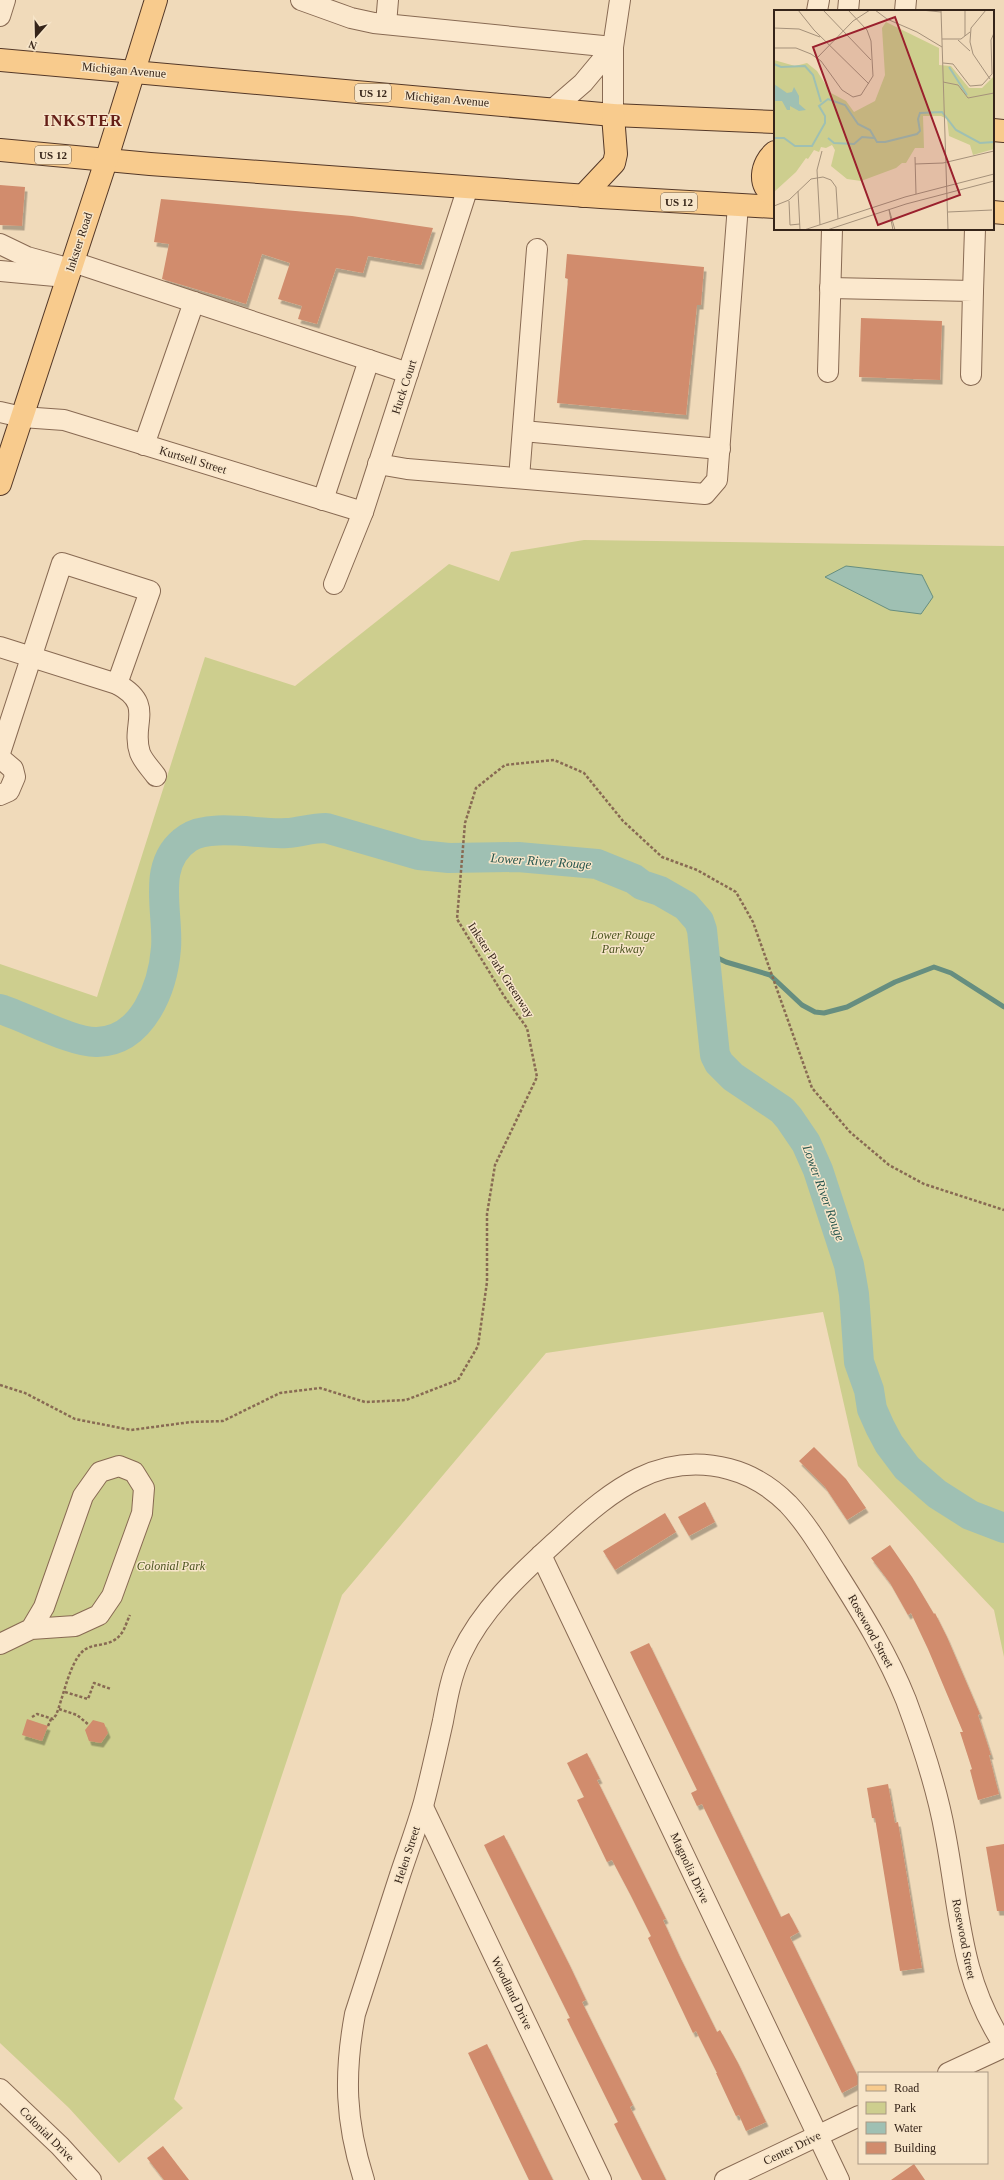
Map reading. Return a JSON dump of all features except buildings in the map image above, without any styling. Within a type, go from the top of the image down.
[{"type":"main road","name":"Inkster Road","points":[[0,484],[106,161],[156,0]]},
{"type":"main road","name":"Michigan Avenue","points":[[0,60],[613,115],[774,122]]},
{"type":"main road","points":[[583,196],[614,163],[616,154],[613,115]]},
{"type":"main road","points":[[994,130],[1004,131]]},
{"type":"main road","name":"US 12","points":[[0,150],[106,161],[583,196],[774,207]]},
{"type":"main road","points":[[774,153],[765,162],[763,176],[765,186],[770,194],[774,196]]},
{"type":"main road","points":[[994,212],[1004,213]]},
{"type":"street","points":[[300,0],[350,18],[386,24],[613,47]]},
{"type":"street","points":[[386,24],[388,0]]},
{"type":"street","points":[[613,115],[613,47],[620,0]]},
{"type":"street","points":[[817,10],[819,0]]},
{"type":"street","points":[[848,10],[849,0]]},
{"type":"street","points":[[905,10],[906,0]]},
{"type":"street","points":[[553,109],[583,83],[613,47]]},
{"type":"street","name":"Huck Court","points":[[334,584],[363,512],[468,187]]},
{"type":"street","points":[[378,464],[407,469],[705,494],[717,480],[738,205]]},
{"type":"street","points":[[828,372],[832,230]]},
{"type":"street","points":[[971,375],[975,230]]},
{"type":"street","points":[[0,244],[26,257],[194,302],[408,373]]},
{"type":"street","points":[[519,478],[537,249]]},
{"type":"street","points":[[0,271],[70,269]]},
{"type":"street","points":[[830,288],[973,291]]},
{"type":"street","points":[[144,444],[194,302]]},
{"type":"street","points":[[323,500],[369,360]]},
{"type":"street","name":"Kurtsell Street","points":[[0,412],[22,417],[61,419],[363,512]]},
{"type":"street","points":[[523,431],[720,449]]},
{"type":"street","points":[[0,753],[62,563],[150,591],[117,684]]},
{"type":"street","points":[[0,647],[117,684],[129,690],[139,707],[138,744],[140,754],[156,776]]},
{"type":"street","points":[[0,758],[12,769],[15,777],[9,791],[0,795]]},
{"type":"street","name":"Rosewood Street","points":[[542,1555],[610,1494],[644,1475],[672,1466],[705,1464],[737,1471],[766,1486],[790,1507],[825,1555],[856,1603],[890,1664],[905,1700],[922,1747],[940,1807],[969,1973],[988,2020],[1004,2046]]},
{"type":"street","points":[[0,1644],[31,1629],[75,1626],[99,1615],[112,1596],[142,1513],[144,1488],[134,1472],[119,1466],[100,1472],[83,1496],[44,1606],[31,1629]]},
{"type":"street","name":"Helen Street","points":[[364,2180],[355,2151],[348,2105],[347,2082],[350,2044],[355,2014],[423,1807],[450,1688],[461,1654],[492,1604],[511,1583],[542,1555]]},
{"type":"street","name":"Magnolia Drive","points":[[542,1555],[839,2180]]},
{"type":"street","name":"Woodland Drive","points":[[423,1807],[601,2180]]},
{"type":"street","points":[[950,2072],[1004,2046]]},
{"type":"street","name":"Colonial Drive","points":[[0,2089],[60,2146],[91,2180]]},
{"type":"street","name":"Center Drive","points":[[725,2180],[858,2116]]},
{"type":"path","name":"Inkster Park Greenway","points":[[0,1385],[26,1393],[75,1419],[131,1430],[190,1422],[223,1421],[280,1393],[320,1388],[364,1402],[406,1400],[458,1380],[478,1346],[487,1282],[487,1214],[495,1165],[537,1077],[528,1028],[504,996],[457,919],[465,823],[476,788],[505,765],[554,760],[584,773],[623,821],[662,857],[697,870],[736,892],[753,922],[797,1051],[812,1088],[850,1132],[889,1165],[924,1184],[1004,1210]]},
{"type":"path","points":[[32,1717],[37,1714],[53,1719],[56,1716],[81,1652],[89,1647],[110,1644],[122,1634],[130,1615]]},
{"type":"path","points":[[65,1692],[88,1699],[94,1684],[111,1690]]},
{"type":"path","points":[[59,1709],[77,1715],[89,1725]]},
{"type":"path","points":[[48,1726],[51,1718]]},
{"type":"green space","name":"Lower Rouge Parkway","points":[[584,540],[1004,546],[1004,1657],[994,1610],[858,1466],[823,1312],[546,1353],[342,1595],[174,2099],[183,2108],[119,2163],[69,2108],[0,2043],[0,964],[97,997],[205,657],[295,686],[449,564],[499,581],[511,552]]},
{"type":"water","points":[[846,566],[922,575],[933,597],[921,614],[890,610],[825,577]]},
{"type":"waterway","name":"Lower River Rouge","points":[[0,1009],[63,1034],[87,1041],[97,1042],[113,1039],[127,1032],[138,1022],[148,1009],[155,995],[164,963],[166,948],[164,889],[165,874],[169,861],[176,848],[188,838],[209,831],[222,830],[287,833],[326,828],[419,855],[449,858],[518,857],[597,864],[634,879],[642,885],[660,891],[686,906],[699,921],[702,930],[715,1055],[719,1063],[733,1077],[782,1110],[806,1143],[818,1170],[849,1265],[854,1294],[859,1362],[869,1390],[872,1409],[889,1444],[907,1468],[937,1494],[970,1515],[1004,1528]]},
{"type":"waterway","points":[[703,951],[726,962],[770,975],[802,1005],[815,1012],[824,1013],[847,1007],[895,982],[934,967],[951,973],[1004,1007]]},
{"type":"district","name":"INKSTER","points":[[83,120]]},
{"type":"park label","name":"Colonial Park","points":[[171,1566]]}]
